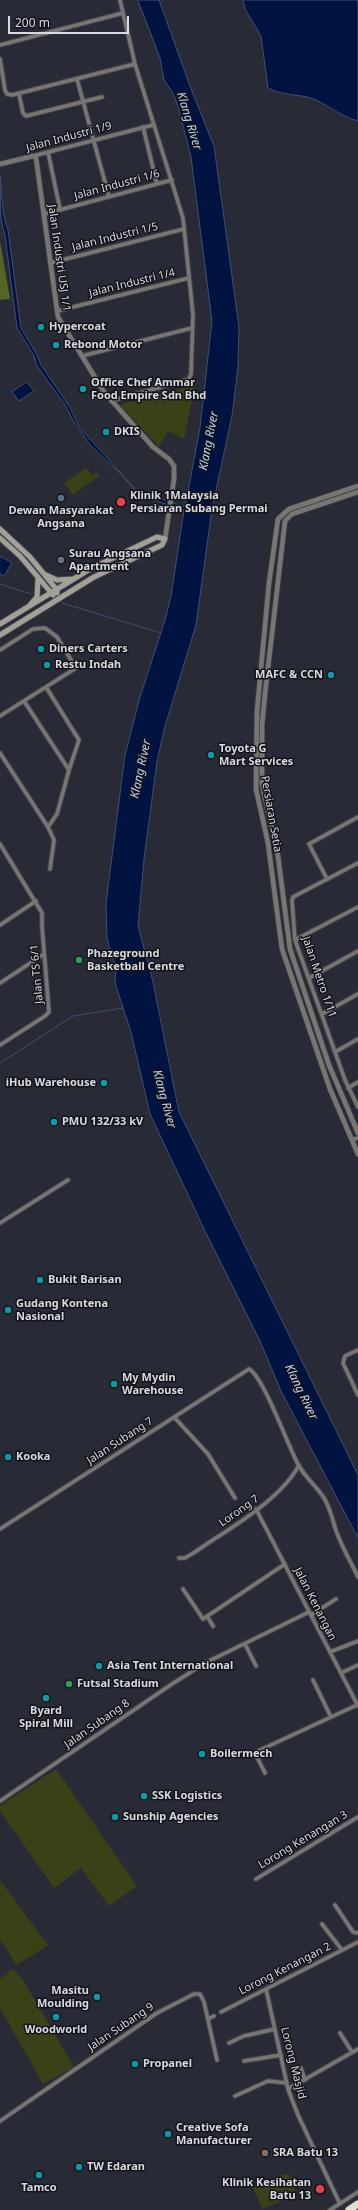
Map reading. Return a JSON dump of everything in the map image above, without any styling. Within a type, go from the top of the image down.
[{"type":"highway","points":[[349,2210],[358,2204]]},
{"type":"main road","points":[[0,529],[13,539],[44,573],[57,590],[57,598]]},
{"type":"main road","points":[[0,624],[110,558],[157,537],[165,539],[162,545],[94,577],[57,598],[0,635]]},
{"type":"main road","points":[[0,538],[20,556],[51,594],[57,598]]},
{"type":"main road","points":[[44,573],[57,580],[75,578]]},
{"type":"main road","points":[[27,607],[36,597],[38,590],[37,577]]},
{"type":"street","points":[[111,401],[185,382],[189,379],[191,374],[192,328],[184,229],[172,180],[134,64],[120,0]]},
{"type":"street","points":[[0,45],[123,13]]},
{"type":"street","points":[[0,59],[6,92],[12,95],[134,64]]},
{"type":"street","points":[[77,79],[109,197]]},
{"type":"street","points":[[19,94],[23,113],[26,116],[102,97]]},
{"type":"street","name":"Jalan Industri 1/9","points":[[0,164],[153,125]]},
{"type":"street","points":[[143,127],[157,184]]},
{"type":"street","points":[[48,152],[60,209]]},
{"type":"street","name":"Jalan Industri USJ 1/1","points":[[33,156],[36,158],[56,311],[82,356],[111,401],[152,447],[172,462],[174,469],[165,539]]},
{"type":"street","name":"Jalan Industri 1/6","points":[[44,214],[172,180]]},
{"type":"street","name":"Jalan Industri 1/5","points":[[50,263],[184,229]]},
{"type":"street","name":"Jalan Industri 1/4","points":[[56,311],[189,278]]},
{"type":"street","points":[[82,356],[192,328]]},
{"type":"street","points":[[358,486],[289,509],[282,513],[286,518],[292,514],[358,492]]},
{"type":"street","name":"Persiaran Setia","points":[[282,513],[278,519],[275,536],[260,666],[255,738],[256,789],[268,843],[282,949],[330,1089],[358,1154]]},
{"type":"street","name":"Persiaran Setia","points":[[286,518],[283,526],[262,725],[262,784],[278,856],[290,950],[329,1066],[358,1131]]},
{"type":"street","points":[[0,650],[34,629],[45,628],[57,637],[76,668],[0,716]]},
{"type":"street","points":[[46,688],[79,740],[57,814],[48,827]]},
{"type":"street","points":[[24,701],[69,770]]},
{"type":"street","points":[[0,753],[48,827],[54,840],[50,869]]},
{"type":"street","points":[[327,879],[309,844],[358,817]]},
{"type":"street","name":"Jalan TS 6/1","points":[[0,844],[42,913],[49,1012],[0,1045]]},
{"type":"street","name":"Jalan Metro 1/11","points":[[358,862],[293,898],[295,940],[348,1088],[358,1107]]},
{"type":"street","points":[[0,925],[36,901]]},
{"type":"street","points":[[295,940],[358,906]]},
{"type":"street","points":[[309,978],[358,951]]},
{"type":"street","points":[[0,983],[44,954]]},
{"type":"street","points":[[322,1014],[358,994]]},
{"type":"street","points":[[335,1052],[358,1039]]},
{"type":"street","points":[[348,1088],[358,1082]]},
{"type":"street","points":[[349,1134],[358,1131]]},
{"type":"street","points":[[352,1140],[358,1138]]},
{"type":"street","points":[[0,1223],[68,1180]]},
{"type":"street","points":[[358,1350],[345,1356],[342,1363],[358,1395]]},
{"type":"street","name":"Jalan Subang 7","points":[[0,1529],[249,1369],[254,1373],[266,1394],[287,1437],[298,1465]]},
{"type":"street","points":[[174,1417],[208,1454],[235,1498]]},
{"type":"street","points":[[298,1465],[324,1497],[330,1510],[338,1538],[358,1577]]},
{"type":"street","name":"Lorong 7","points":[[179,1558],[186,1558],[275,1495],[298,1465]]},
{"type":"street","name":"Jalan Kenangan","points":[[256,1509],[358,1706]]},
{"type":"street","points":[[183,1589],[202,1619],[285,1564]]},
{"type":"street","name":"Jalan Subang 8","points":[[0,1801],[128,1712],[205,1664],[310,1614],[336,1599]]},
{"type":"street","points":[[207,1616],[213,1626]]},
{"type":"street","points":[[330,1652],[358,1641]]},
{"type":"street","points":[[246,1644],[256,1666]]},
{"type":"street","points":[[341,1673],[358,1665]]},
{"type":"street","points":[[312,1680],[331,1717]]},
{"type":"street","points":[[265,1773],[256,1756],[258,1751],[358,1706]]},
{"type":"street","name":"Lorong Kenangan 3","points":[[256,1878],[358,1817]]},
{"type":"street","points":[[335,1905],[353,1932],[358,1933]]},
{"type":"street","points":[[322,1924],[342,1950]]},
{"type":"street","name":"Lorong Kenangan 2","points":[[220,2012],[358,1942]]},
{"type":"street","name":"Lorong Masjid","points":[[266,1989],[288,2089],[298,2115],[340,2204]]},
{"type":"street","name":"Jalan Subang 9","points":[[0,2121],[157,2013],[186,1997],[200,1994],[208,2019],[217,2060]]},
{"type":"street","points":[[208,2019],[214,2016]]},
{"type":"street","points":[[229,2043],[244,2036],[275,2029]]},
{"type":"street","points":[[340,2032],[352,2052]]},
{"type":"street","points":[[288,2089],[358,2049]]},
{"type":"street","points":[[244,2061],[281,2055]]},
{"type":"street","points":[[301,2068],[305,2080]]},
{"type":"street","points":[[235,2096],[268,2080],[287,2083]]},
{"type":"street","points":[[330,2210],[358,2192]]},
{"type":"green space","points":[[0,241],[10,299],[0,300]]},
{"type":"green space","points":[[195,385],[184,439],[168,431],[159,446],[121,407],[123,404]]},
{"type":"green space","points":[[86,468],[92,475],[97,472],[99,476],[73,495],[64,483]]},
{"type":"green space","points":[[56,1769],[137,1886],[109,1906],[81,1868],[54,1888],[0,1811],[0,1806]]},
{"type":"green space","points":[[0,1880],[48,1945],[17,1965],[0,1940]]},
{"type":"green space","points":[[13,1969],[23,1980],[74,2067],[43,2084],[0,2008],[0,1979]]},
{"type":"green space","points":[[285,2174],[290,2175],[297,2195],[262,2209],[253,2187]]},
{"type":"water","name":"Klang River","points":[[138,0],[159,0],[190,86],[214,146],[239,327],[238,367],[232,416],[212,509],[196,625],[165,726],[157,761],[144,859],[138,926],[153,982],[179,1112],[358,1475],[358,1538],[281,1391],[260,1341],[205,1231],[150,1114],[131,1032],[115,983],[116,967],[107,939],[106,903],[125,755],[140,697],[165,620],[171,596],[184,510],[139,495],[121,474],[91,446],[74,422],[65,405],[37,366],[34,356],[17,328],[5,236],[1,219],[0,176],[3,210],[8,230],[21,328],[37,355],[41,365],[69,406],[80,428],[137,491],[185,507],[200,428],[212,321],[191,157],[178,106],[173,93],[164,80],[160,58]]},
{"type":"water","points":[[243,0],[358,0],[358,121],[316,100],[304,96],[281,93],[268,88],[261,36],[246,11]]},
{"type":"water","points":[[27,382],[34,391],[19,401],[12,392]]},
{"type":"water","points":[[0,556],[12,563],[4,576],[0,574]]},
{"type":"waterway","points":[[0,584],[31,594]]},
{"type":"waterway","points":[[62,603],[161,633]]},
{"type":"waterway","points":[[0,1063],[73,1016],[123,1008]]},
{"type":"place","name":"Hypercoat","points":[[41,327]]},
{"type":"place","name":"Rebond Motor","points":[[56,345]]},
{"type":"place","name":"Office Chef Ammar Food Empire Sdn Bhd","points":[[83,389]]},
{"type":"place","name":"DKIS","points":[[106,432]]},
{"type":"place","name":"Dewan Masyarakat Angsana","points":[[61,498]]},
{"type":"place","name":"Klinik 1Malaysia Persiaran Subang Permai","points":[[121,502]]},
{"type":"place","name":"Surau Angsana Apartment","points":[[61,560]]},
{"type":"place","name":"Diners Carters","points":[[41,649]]},
{"type":"place","name":"Restu Indah","points":[[47,665]]},
{"type":"place","name":"MAFC & CCN","points":[[331,675]]},
{"type":"place","name":"Toyota G Mart Services","points":[[211,755]]},
{"type":"place","name":"Phazeground Basketball Centre","points":[[79,960]]},
{"type":"place","name":"iHub Warehouse","points":[[104,1083]]},
{"type":"place","name":"PMU 132/33 kV","points":[[54,1122]]},
{"type":"place","name":"Bukit Barisan","points":[[40,1280]]},
{"type":"place","name":"Gudang Kontena Nasional","points":[[8,1310]]},
{"type":"place","name":"My Mydin Warehouse","points":[[114,1384]]},
{"type":"place","name":"Kooka","points":[[8,1457]]},
{"type":"place","name":"Asia Tent International","points":[[99,1666]]},
{"type":"place","name":"Futsal Stadium","points":[[69,1684]]},
{"type":"place","name":"Byard Spiral Mill","points":[[46,1698]]},
{"type":"place","name":"Boilermech","points":[[202,1754]]},
{"type":"place","name":"SSK Logistics","points":[[144,1796]]},
{"type":"place","name":"Sunship Agencies","points":[[115,1817]]},
{"type":"place","name":"Masitu Moulding","points":[[97,1997]]},
{"type":"place","name":"Woodworld","points":[[56,2017]]},
{"type":"place","name":"Propanel","points":[[135,2064]]},
{"type":"place","name":"Creative Sofa Manufacturer","points":[[168,2134]]},
{"type":"place","name":"SRA Batu 13","points":[[265,2153]]},
{"type":"place","name":"TW Edaran","points":[[79,2167]]},
{"type":"place","name":"Tamco","points":[[39,2175]]},
{"type":"place","name":"Klinik Kesihatan Batu 13","points":[[320,2189]]}]
